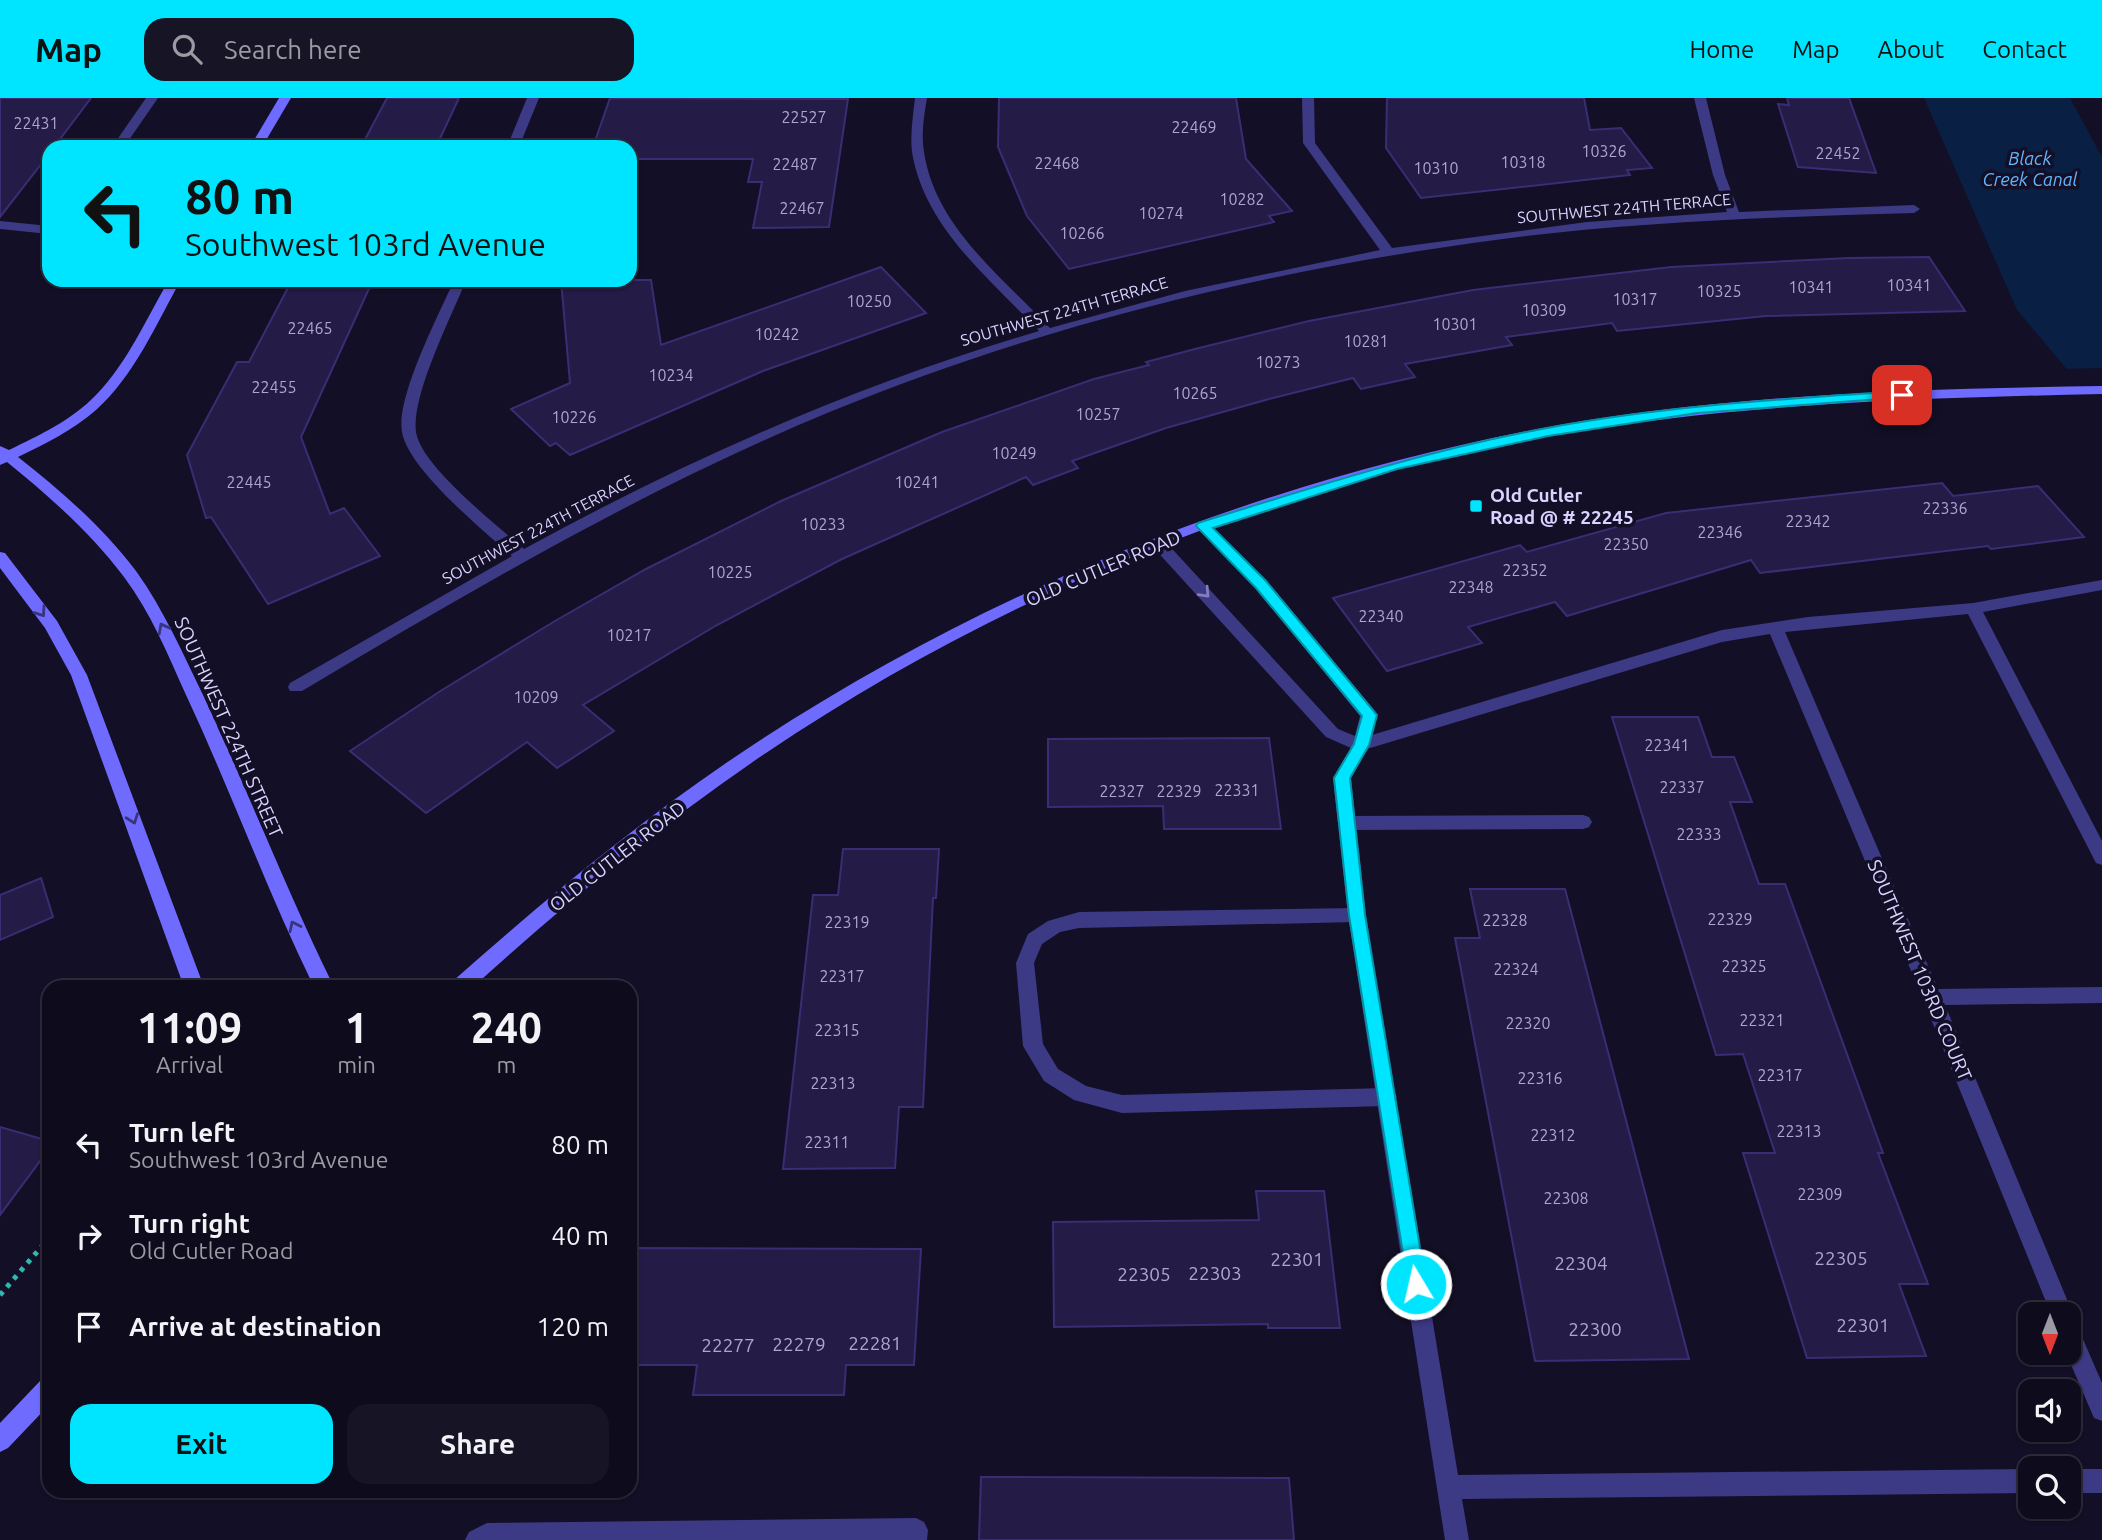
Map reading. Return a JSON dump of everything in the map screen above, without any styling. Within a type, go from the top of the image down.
[{"type":"street","points":[[123,140],[152,98]]},
{"type":"street","points":[[260,140],[285,98]]},
{"type":"street","points":[[516,140],[533,98]]},
{"type":"street","points":[[921,98],[918,149],[929,190],[963,243],[1047,332]]},
{"type":"street","points":[[1308,98],[1309,143],[1389,253]]},
{"type":"street","points":[[1700,98],[1719,174],[1734,215]]},
{"type":"street","name":"SOUTHWEST 224TH TERRACE","points":[[296,687],[522,555],[675,477],[814,414],[918,375],[1047,332],[1234,282],[1389,253],[1584,226],[1734,215],[1914,209]]},
{"type":"street","points":[[0,225],[42,229]]},
{"type":"street","points":[[3,455],[69,423],[100,398],[118,376],[171,287]]},
{"type":"street","points":[[457,287],[411,408],[409,433],[424,462],[522,555]]},
{"type":"street","name":"OLD CUTLER ROAD","points":[[468,980],[516,937],[660,821],[806,719],[915,656],[995,614],[1203,526],[1394,466],[1548,432],[1697,410],[1775,402],[1875,395],[2102,390]]},
{"type":"street","name":"SOUTHWEST 224TH STREET","points":[[3,455],[58,496],[115,554],[160,623],[211,730],[292,923],[320,980]]},
{"type":"street","points":[[1203,526],[1261,584],[1369,715],[1361,745],[1342,778],[1357,915],[1457,1540]]},
{"type":"street","points":[[1158,543],[1332,733],[1361,745],[1709,640],[1775,626],[1973,607],[2102,585]]},
{"type":"street","points":[[0,558],[51,625],[79,675],[191,980]]},
{"type":"street","points":[[1973,607],[2102,858]]},
{"type":"street","name":"SOUTHWEST 103RD COURT","points":[[1775,626],[1933,997],[2057,1302]]},
{"type":"street","points":[[1347,823],[1583,822]]},
{"type":"street","points":[[1357,915],[1079,920],[1055,926],[1035,939],[1026,963],[1032,1046],[1051,1075],[1071,1088],[1081,1094],[1122,1104],[1387,1097]]},
{"type":"street","points":[[1933,997],[2102,995]]},
{"type":"street","points":[[2081,1352],[2094,1372],[2102,1410]]},
{"type":"street","points":[[0,1440],[42,1395]]},
{"type":"street","points":[[1447,1487],[2018,1481]]},
{"type":"street","points":[[2081,1481],[2102,1481]]},
{"type":"street","points":[[477,1540],[487,1535],[916,1530],[915,1540]]},
{"type":"path","points":[[0,1295],[42,1246]]},
{"type":"water","name":"Black Creek Canal","points":[[1924,98],[2070,98],[2102,157],[2102,411],[2017,310]]},
{"type":"pier","points":[[2102,368],[2102,411],[2097,411],[2063,369]]},
{"type":"building","points":[[0,98],[91,98],[59,140],[42,140],[42,163],[0,217]]},
{"type":"building","points":[[387,98],[459,98],[439,140],[365,140]]},
{"type":"building","points":[[610,98],[848,99],[829,227],[753,228],[762,182],[748,182],[753,159],[637,159],[637,140],[595,140]]},
{"type":"building","points":[[999,98],[1236,98],[1246,159],[1292,211],[1269,216],[1274,222],[1069,269],[1027,216],[998,147]]},
{"type":"building","points":[[1387,98],[1584,98],[1590,130],[1621,128],[1652,168],[1627,170],[1630,175],[1421,198],[1386,148]]},
{"type":"building","points":[[1787,98],[1849,98],[1876,173],[1798,167],[1778,104],[1789,105]]},
{"type":"building","points":[[1929,257],[1965,311],[1766,316],[1617,331],[1612,323],[1506,337],[1512,345],[1405,364],[1415,377],[1361,389],[1353,378],[1269,399],[1166,428],[1072,461],[1078,468],[1033,485],[1026,477],[842,559],[717,625],[583,705],[614,731],[557,768],[527,742],[426,813],[350,751],[442,690],[555,621],[646,569],[781,501],[942,432],[1094,379],[1149,365],[1146,362],[1309,321],[1473,290],[1671,267]]},
{"type":"building","points":[[881,267],[926,313],[763,371],[570,455],[556,443],[550,446],[511,409],[570,383],[562,287],[637,287],[637,280],[651,280],[661,345]]},
{"type":"building","points":[[288,287],[370,287],[301,437],[330,514],[344,508],[380,556],[268,604],[211,517],[206,518],[187,455],[237,362],[249,362]]},
{"type":"building","points":[[1942,483],[1953,496],[2038,486],[2084,537],[1760,573],[1751,560],[1567,616],[1555,602],[1468,627],[1482,643],[1387,671],[1333,598],[1520,545],[1527,552],[1666,513]]},
{"type":"building","points":[[1612,717],[1698,717],[1712,757],[1734,757],[1752,802],[1730,802],[1759,884],[1785,884],[1883,1153],[1878,1153],[1928,1284],[1899,1284],[1926,1356],[1807,1358],[1743,1153],[1775,1153],[1743,1054],[1716,1055]]},
{"type":"building","points":[[1269,738],[1281,829],[1164,829],[1163,806],[1048,807],[1048,739]]},
{"type":"building","points":[[843,849],[939,849],[936,898],[933,898],[923,1107],[899,1107],[895,1168],[783,1169],[813,895],[838,895]]},
{"type":"building","points":[[41,878],[53,917],[0,940],[0,895]]},
{"type":"building","points":[[1470,889],[1565,889],[1689,1359],[1535,1361],[1455,938],[1480,938]]},
{"type":"building","points":[[0,1127],[42,1139],[42,1158],[0,1215]]},
{"type":"building","points":[[1256,1191],[1324,1191],[1340,1328],[1268,1328],[1268,1324],[1054,1327],[1053,1222],[1259,1220]]},
{"type":"building","points":[[637,1248],[921,1249],[914,1365],[846,1365],[844,1395],[693,1395],[697,1365],[637,1365]]},
{"type":"building","points":[[981,1477],[1289,1478],[1294,1540],[979,1540]]},
{"type":"place","name":"Old Cutler Road @ # 22245","points":[[1476,506]]},
{"type":"route","points":[[1416,1284],[1357,915],[1342,778],[1361,745],[1369,715],[1261,584],[1203,526],[1237,513],[1394,466],[1548,432],[1697,410],[1775,402],[1902,395]]}]
